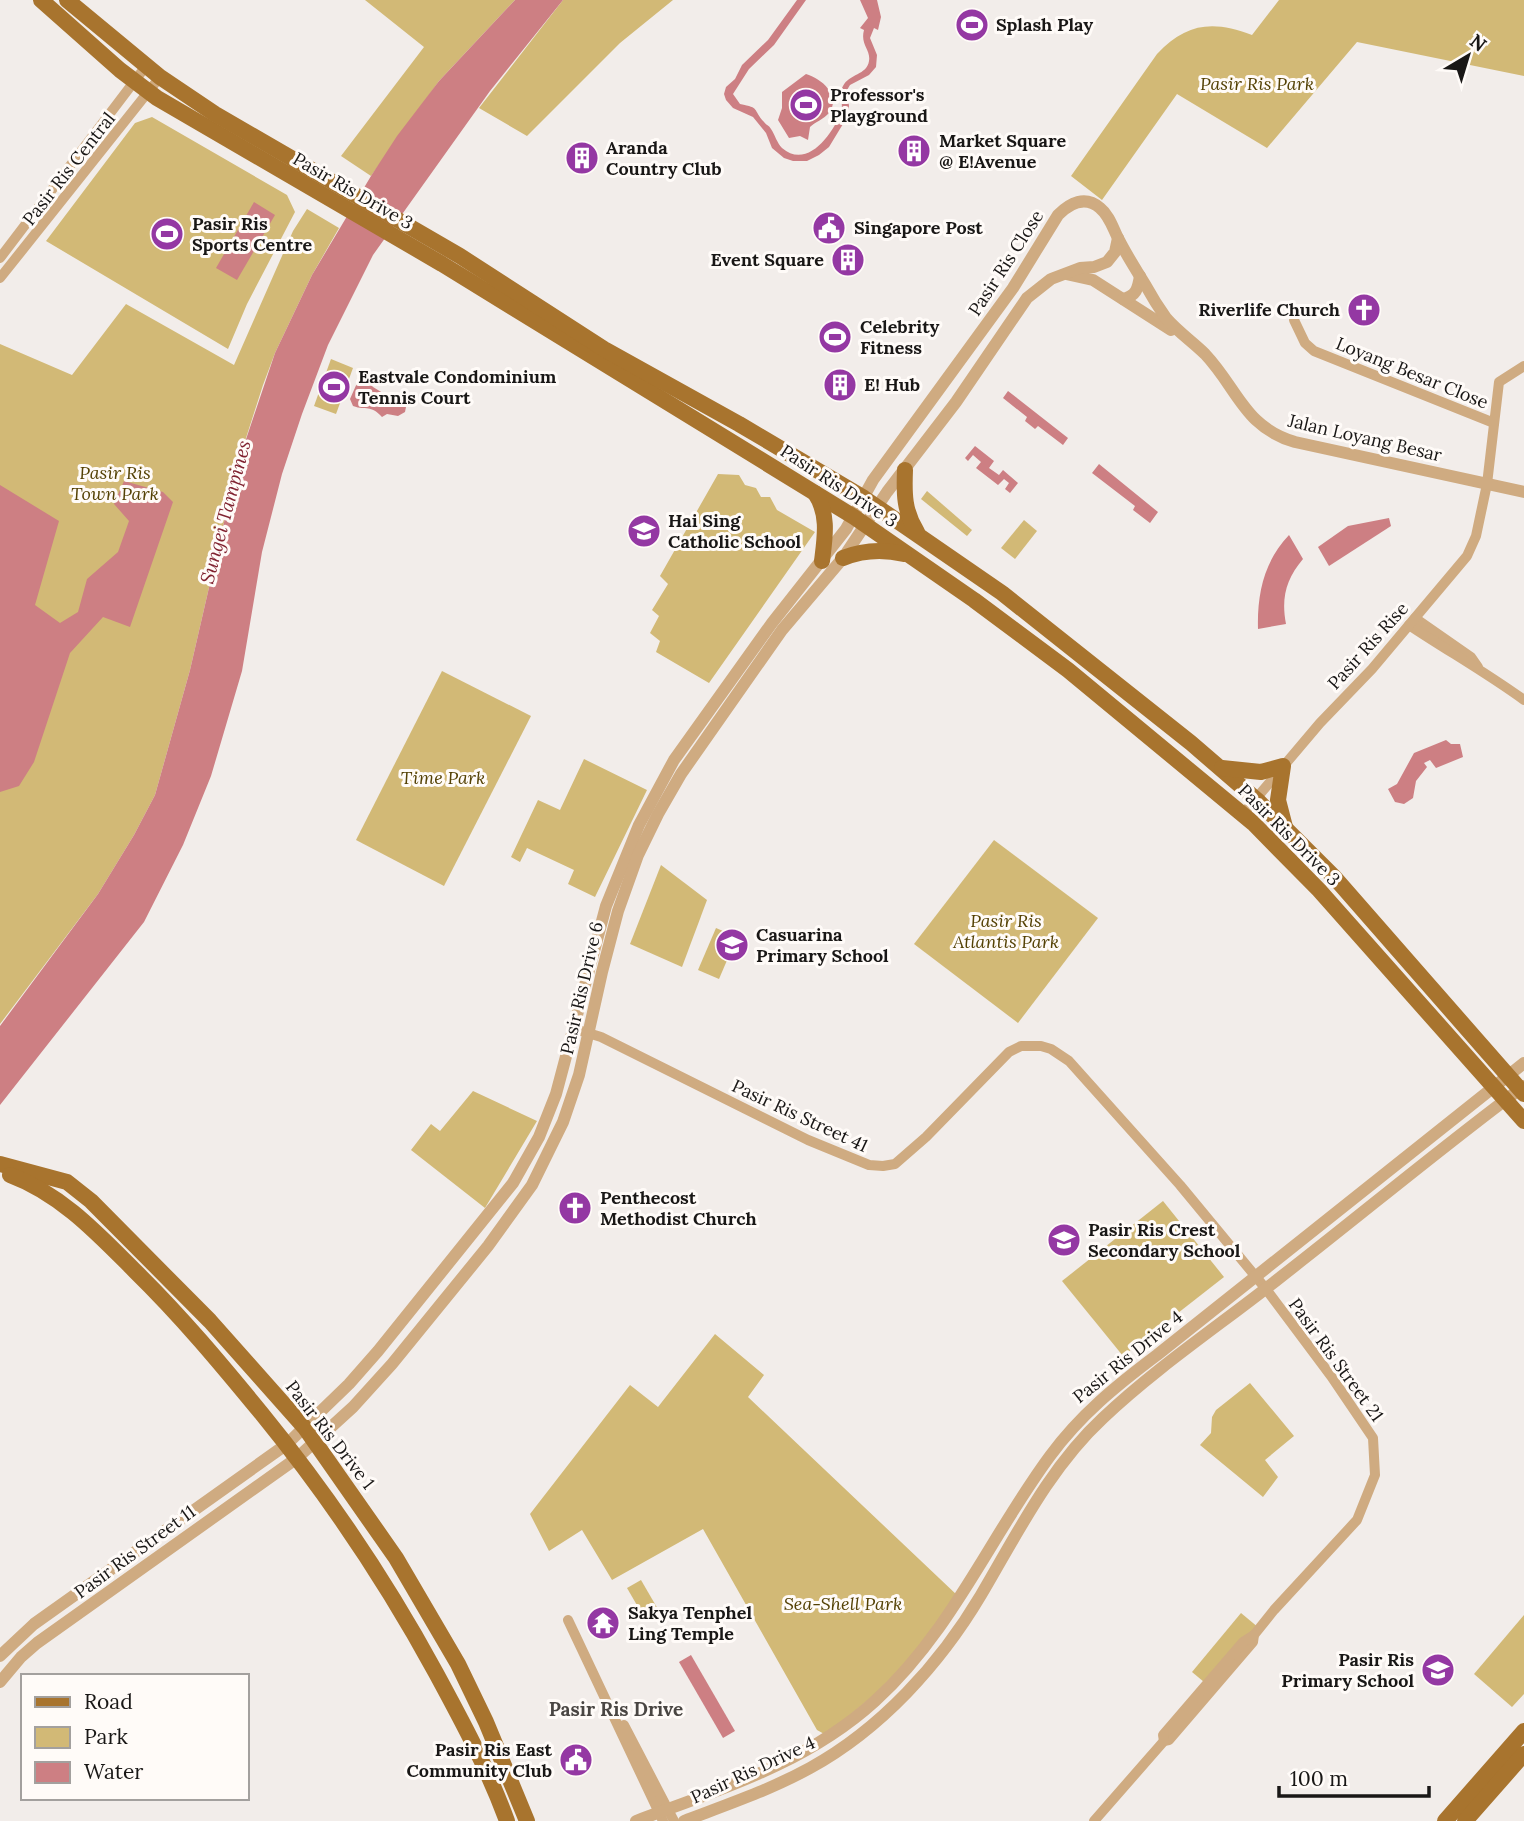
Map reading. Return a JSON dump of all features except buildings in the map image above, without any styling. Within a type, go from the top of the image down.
[{"type":"main road","name":"Pasir Ris Drive 3","points":[[41,0],[134,82],[149,92],[442,264],[860,520],[1068,670],[1243,814],[1319,890],[1524,1121]]},
{"type":"main road","name":"Pasir Ris Drive 3","points":[[67,0],[160,77],[215,114],[473,264],[604,349],[739,424],[870,502],[1002,593],[1256,800],[1335,878],[1522,1090]]},
{"type":"main road","points":[[346,210],[346,200],[355,195]]},
{"type":"main road","points":[[905,470],[907,514],[920,537]]},
{"type":"main road","points":[[815,492],[826,522],[822,561]]},
{"type":"main road","points":[[844,558],[878,551],[910,555]]},
{"type":"main road","points":[[1220,768],[1261,772],[1283,766],[1278,800],[1286,830]]},
{"type":"main road","name":"Pasir Ris Drive 1","points":[[0,1164],[67,1182],[91,1201],[210,1321],[305,1428],[396,1558],[458,1664],[491,1733],[527,1821]]},
{"type":"main road","points":[[0,1171],[49,1193],[96,1233],[185,1322],[287,1444],[353,1534],[404,1613],[467,1729],[507,1821]]},
{"type":"main road","points":[[1445,1821],[1524,1731]]},
{"type":"main road","points":[[1465,1821],[1524,1755]]},
{"type":"street","name":"Pasir Ris Central","points":[[0,258],[146,66]]},
{"type":"street","name":"Pasir Ris Central","points":[[0,278],[160,77]]},
{"type":"street","name":"Pasir Ris Close","points":[[1078,201],[1090,202],[1106,215],[1118,238],[1115,253],[1107,262],[1080,268],[1051,279],[1027,298],[905,470],[870,502],[873,480],[1013,288],[1058,215],[1078,201]]},
{"type":"street","name":"Jalan Loyang Besar","points":[[1118,238],[1167,319],[1206,355],[1246,411],[1262,427],[1279,437],[1524,492]]},
{"type":"street","name":"Jalan Loyang Besar","points":[[1066,274],[1093,279],[1192,343]]},
{"type":"street","points":[[1123,299],[1136,293],[1140,276]]},
{"type":"street","name":"Loyang Besar Close","points":[[1294,320],[1305,342],[1314,351],[1494,423]]},
{"type":"street","points":[[1487,484],[1499,382],[1524,366]]},
{"type":"street","points":[[929,404],[945,416]]},
{"type":"street","name":"Pasir Ris Rise","points":[[1243,814],[1467,556],[1476,536],[1487,484]]},
{"type":"street","name":"Pasir Ris Drive 6","points":[[297,1458],[353,1407],[392,1364],[503,1226],[532,1185],[563,1122],[579,1075],[618,911],[638,855],[657,814],[681,774],[782,630],[844,558],[870,502]]},
{"type":"street","name":"Pasir Ris Drive 6","points":[[287,1444],[378,1351],[513,1183],[539,1137],[556,1094],[606,906],[655,793],[674,760],[772,623],[822,561],[860,520]]},
{"type":"street","points":[[1412,622],[1471,657],[1478,667],[1524,700]]},
{"type":"street","name":"Pasir Ris Street 41","points":[[575,1028],[808,1140],[869,1165],[883,1166],[895,1164],[926,1138],[1009,1052],[1028,1045],[1051,1049],[1069,1061],[1111,1106],[1255,1276]]},
{"type":"street","name":"Pasir Ris Drive 4","points":[[636,1821],[666,1816],[796,1758],[847,1724],[875,1701],[901,1674],[951,1612],[1033,1479],[1081,1418],[1109,1391],[1524,1063]]},
{"type":"street","name":"Pasir Ris Drive 4","points":[[684,1821],[810,1768],[859,1735],[895,1704],[957,1633],[1038,1499],[1077,1446],[1103,1418],[1135,1390],[1505,1100],[1522,1090]]},
{"type":"street","name":"Pasir Ris Street 21","points":[[1094,1821],[1164,1741],[1163,1735],[1247,1637],[1254,1635],[1357,1520],[1375,1475],[1373,1438],[1331,1376],[1255,1276]]},
{"type":"street","name":"Pasir Ris Street 11","points":[[0,1656],[34,1624],[287,1444]]},
{"type":"street","name":"Pasir Ris Street 11","points":[[0,1682],[37,1643],[297,1458]]},
{"type":"street","points":[[568,1620],[609,1709],[666,1816]]},
{"type":"green space","points":[[365,0],[515,0],[439,81],[371,176],[341,156],[424,47]]},
{"type":"green space","points":[[563,0],[673,0],[620,43],[527,136],[479,108]]},
{"type":"green space","name":"Pasir Ris Park","points":[[1279,0],[1524,0],[1524,76],[1357,42],[1267,148],[1177,94],[1102,200],[1071,176],[1157,54],[1168,44],[1190,30],[1201,27],[1225,27],[1252,35]]},
{"type":"green space","name":"Pasir Ris Sports Centre","points":[[152,117],[287,195],[295,212],[247,304],[228,349],[46,241],[135,123]]},
{"type":"green space","name":"Pasir Ris Town Park","points":[[307,209],[339,228],[312,275],[263,385],[237,466],[190,670],[155,795],[98,894],[0,1024],[0,344],[72,375],[126,304],[234,365],[293,231]]},
{"type":"green space","name":"Eastvale Condominium Tennis Court","points":[[331,359],[353,368],[336,414],[314,406]]},
{"type":"green space","points":[[718,474],[739,475],[745,485],[756,488],[761,497],[770,497],[777,510],[815,532],[709,683],[656,652],[660,641],[650,633],[659,616],[652,610],[668,584],[660,576]]},
{"type":"green space","points":[[927,491],[972,530],[967,536],[921,499]]},
{"type":"green space","points":[[1024,520],[1037,531],[1015,559],[1001,548]]},
{"type":"green space","name":"Time Park","points":[[442,671],[531,716],[444,886],[356,840]]},
{"type":"green space","points":[[584,759],[647,790],[595,897],[568,884],[574,870],[527,848],[520,862],[511,857],[538,800],[560,810]]},
{"type":"green space","name":"Pasir Ris Atlantis Park","points":[[994,840],[1098,918],[1018,1023],[914,944]]},
{"type":"green space","points":[[661,865],[707,900],[682,967],[630,944]]},
{"type":"green space","points":[[716,928],[737,937],[719,979],[698,970]]},
{"type":"green space","points":[[473,1091],[537,1121],[485,1208],[411,1150],[431,1124],[440,1131]]},
{"type":"green space","points":[[1163,1201],[1224,1277],[1123,1356],[1062,1281]]},
{"type":"green space","name":"Sea-Shell Park","points":[[715,1334],[764,1375],[748,1397],[958,1596],[911,1657],[880,1690],[826,1735],[817,1730],[703,1529],[612,1580],[582,1530],[549,1551],[530,1514],[630,1385],[658,1407]]},
{"type":"green space","points":[[1250,1383],[1294,1436],[1265,1460],[1278,1477],[1263,1497],[1200,1445],[1211,1433],[1212,1417],[1216,1410]]},
{"type":"green space","points":[[641,1580],[659,1611],[645,1619],[627,1588]]},
{"type":"green space","points":[[1241,1613],[1259,1628],[1210,1687],[1192,1672]]},
{"type":"green space","points":[[1524,1615],[1524,1694],[1512,1707],[1474,1674]]},
{"type":"water","points":[[515,0],[563,0],[490,91],[373,255],[328,345],[282,474],[262,552],[242,671],[211,776],[183,845],[144,922],[0,1105],[0,1026],[98,894],[155,795],[190,670],[237,466],[275,353],[312,275],[397,136],[439,81]]},
{"type":"water","points":[[797,0],[806,0],[774,45],[749,69],[733,94],[740,104],[755,110],[770,127],[780,146],[791,154],[810,152],[825,139],[841,112],[843,86],[868,66],[864,30],[860,28],[868,18],[860,0],[877,0],[881,17],[878,30],[874,28],[870,38],[877,55],[876,67],[869,75],[850,85],[847,90],[849,106],[846,119],[829,147],[807,161],[784,158],[772,148],[766,133],[753,117],[733,108],[724,94],[742,65],[768,40]]},
{"type":"water","name":"Professor's Playground","points":[[806,74],[818,79],[828,89],[833,100],[832,107],[827,115],[810,127],[808,140],[800,136],[789,138],[778,120],[782,108],[782,92]]},
{"type":"water","points":[[254,202],[275,215],[237,280],[216,268]]},
{"type":"water","points":[[361,374],[373,387],[406,407],[405,412],[398,416],[387,414],[382,417],[371,409],[353,406],[350,399]]},
{"type":"water","points":[[1008,391],[1068,438],[1063,445],[1038,426],[1035,429],[1025,421],[1027,417],[1003,398]]},
{"type":"water","points":[[975,446],[994,461],[989,468],[999,475],[1003,470],[1018,483],[1010,493],[1005,489],[1009,483],[1004,479],[998,485],[976,468],[981,462],[973,455],[968,461],[965,458]]},
{"type":"water","points":[[1099,464],[1158,512],[1150,523],[1133,510],[1135,506],[1092,473]]},
{"type":"water","points":[[124,481],[163,492],[173,502],[130,627],[103,617],[70,653],[34,762],[19,786],[0,792],[0,485],[59,521],[35,605],[60,623],[78,612],[87,579],[118,552],[129,521],[114,504]]},
{"type":"water","points":[[1389,518],[1391,526],[1329,566],[1318,547],[1348,526]]},
{"type":"water","points":[[1289,535],[1303,559],[1292,574],[1286,589],[1286,624],[1258,629],[1259,603],[1264,579],[1273,556]]},
{"type":"water","points":[[1446,740],[1451,744],[1460,744],[1463,757],[1436,768],[1430,760],[1424,763],[1427,767],[1416,781],[1413,798],[1404,804],[1395,802],[1388,789],[1397,784],[1414,753]]},
{"type":"water","points":[[691,1655],[735,1731],[723,1738],[679,1662]]},
{"type":"place","name":"Splash Play","points":[[972,25]]},
{"type":"place","name":"Professor's Playground","points":[[806,105]]},
{"type":"place","name":"Market Square @ E!Avenue","points":[[914,151]]},
{"type":"place","name":"Aranda Country Club","points":[[582,158]]},
{"type":"place","name":"Singapore Post","points":[[829,228]]},
{"type":"place","name":"Pasir Ris Sports Centre","points":[[167,234]]},
{"type":"place","name":"Event Square","points":[[848,260]]},
{"type":"place","name":"Riverlife Church","points":[[1364,310]]},
{"type":"place","name":"Celebrity Fitness","points":[[835,337]]},
{"type":"place","name":"E! Hub","points":[[840,385]]},
{"type":"place","name":"Eastvale Condominium Tennis Court","points":[[334,387]]},
{"type":"place","name":"Hai Sing Catholic School","points":[[644,531]]},
{"type":"place","name":"Casuarina Primary School","points":[[732,945]]},
{"type":"place","name":"Penthecost Methodist Church","points":[[575,1208]]},
{"type":"place","name":"Pasir Ris Crest Secondary School","points":[[1064,1240]]},
{"type":"place","name":"Sakya Tenphel Ling Temple","points":[[603,1623]]},
{"type":"place","name":"Pasir Ris Primary School","points":[[1438,1670]]},
{"type":"place","name":"Pasir Ris East Community Club","points":[[576,1760]]},
{"type":"district","name":"Pasir Ris Drive","points":[[616,1709]]},
{"type":"water label","name":"Sungei Tampines","points":[[225,512]]}]
